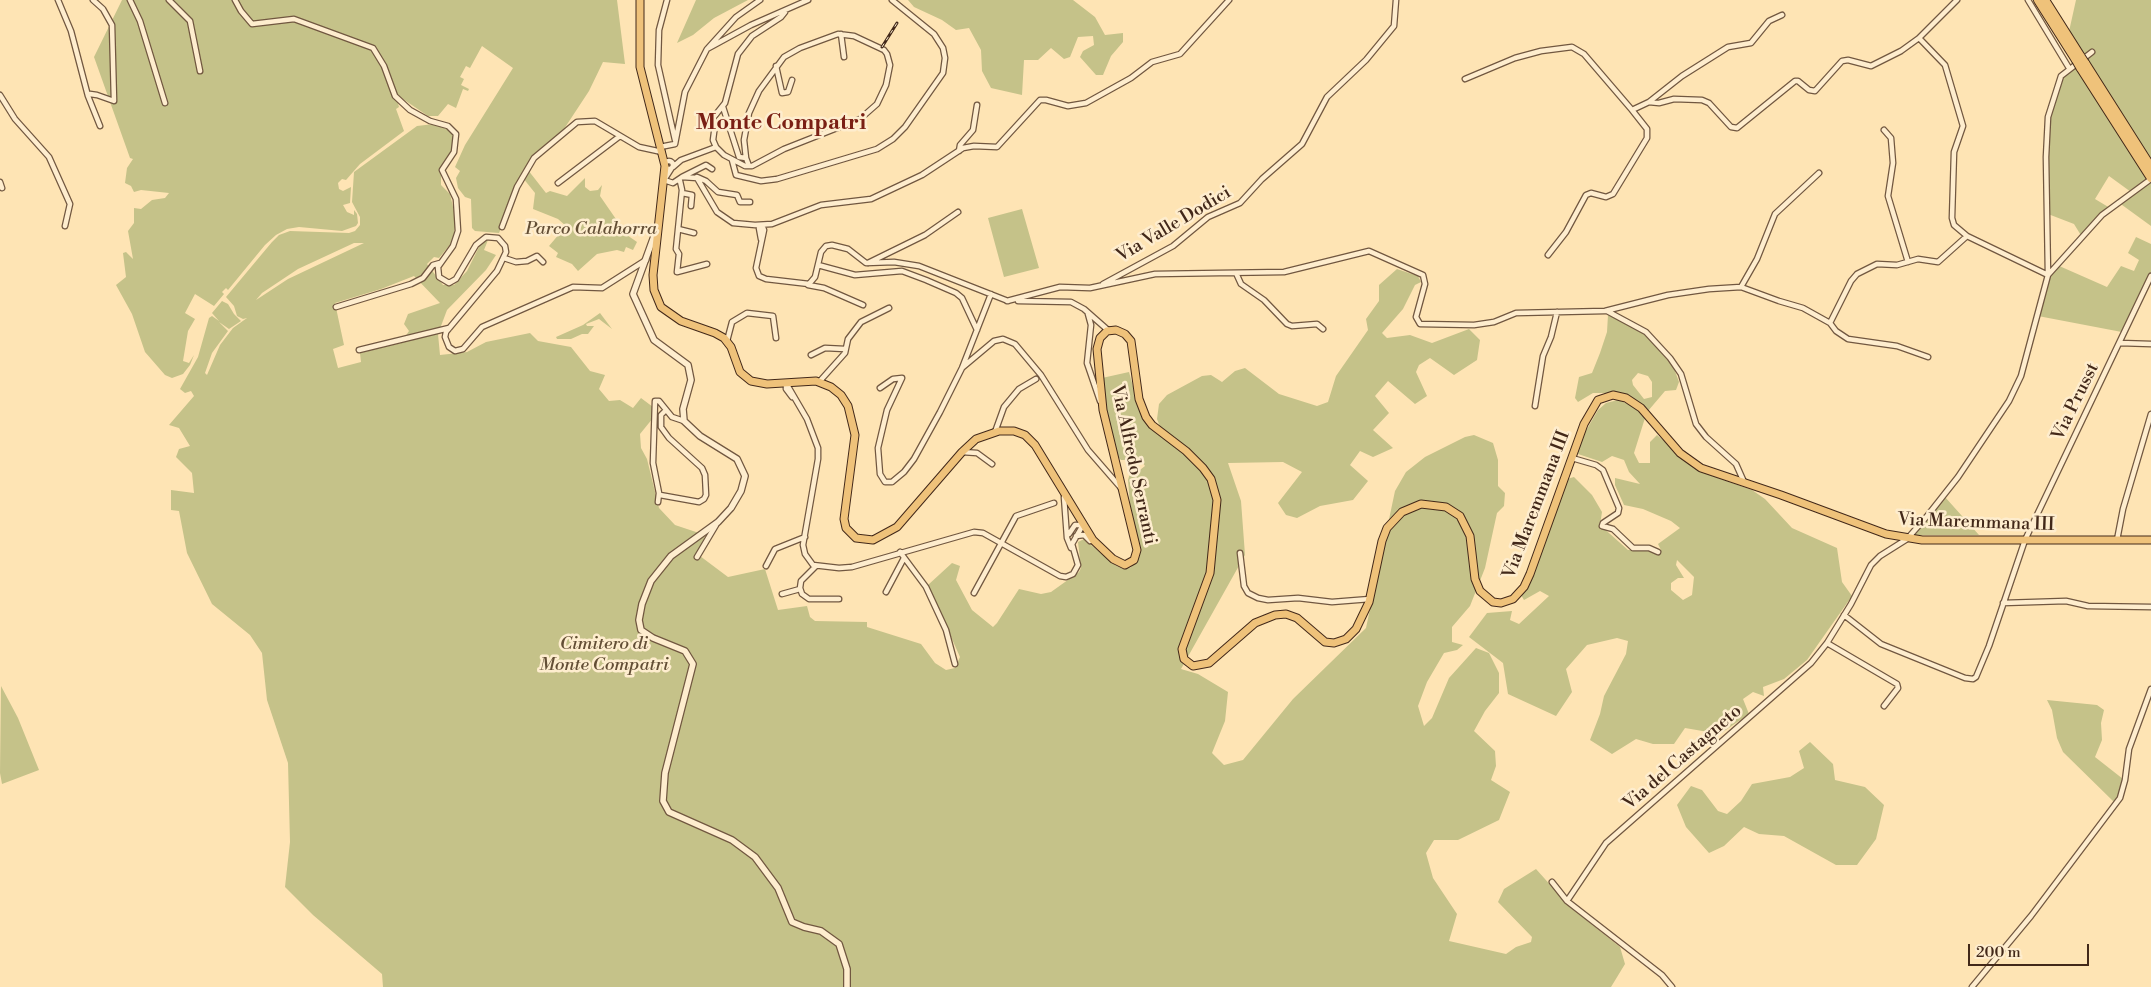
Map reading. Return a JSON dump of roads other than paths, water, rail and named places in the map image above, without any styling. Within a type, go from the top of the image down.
[{"type":"highway","points":[[2038,0],[2151,167]]},
{"type":"highway","points":[[2045,0],[2080,62],[2151,178]]},
{"type":"main road","points":[[640,0],[640,68],[662,152],[669,166],[664,180],[658,224],[654,290],[661,307],[675,318],[715,333],[727,341],[743,376],[751,381],[772,384],[819,382],[831,387],[841,395],[848,406],[855,442],[844,519],[848,532],[856,538],[873,540],[897,527],[962,452],[976,439],[995,432],[1014,431],[1028,438],[1035,445],[1083,525],[1110,557]]},
{"type":"main road","name":"Via Alfredo Serranti","points":[[1110,557],[1117,563],[1125,565],[1132,562],[1137,553],[1103,410],[1098,345],[1101,337],[1109,331],[1121,331],[1130,339],[1135,380],[1143,412]]},
{"type":"main road","name":"Via Maremmana III","points":[[1143,412],[1151,424],[1186,451],[1205,470],[1211,480],[1217,500],[1218,509],[1210,573],[1182,649],[1183,656],[1188,663],[1196,667],[1209,663],[1255,623],[1275,615],[1286,614],[1297,618],[1325,642],[1342,641],[1356,629],[1370,599],[1381,545],[1387,528],[1407,510],[1428,504],[1450,509],[1464,521],[1472,545],[1475,580],[1481,593],[1493,602],[1505,602],[1513,599],[1527,581],[1584,424],[1595,404],[1604,397],[1617,395],[1628,399],[1641,408],[1689,461],[1709,472],[1782,495],[1886,534],[1907,539],[2151,540]]},
{"type":"street","points":[[58,0],[71,31],[88,96],[100,126]]},
{"type":"street","points":[[88,96],[90,94],[97,95],[114,102],[115,98],[112,25],[103,9],[93,0]]},
{"type":"street","points":[[130,0],[140,21],[165,103]]},
{"type":"street","points":[[169,0],[190,21],[200,71]]},
{"type":"street","points":[[235,0],[252,24],[294,19],[373,48],[384,66],[395,96],[410,110],[430,121],[453,129],[457,138],[452,156],[442,170],[456,199],[458,231],[454,246],[440,263],[433,265],[418,281],[336,307]]},
{"type":"street","points":[[667,0],[659,30],[658,64],[676,144]]},
{"type":"street","points":[[676,144],[684,92],[707,49],[736,17],[760,0]]},
{"type":"street","points":[[707,49],[751,25],[785,12],[808,0]]},
{"type":"street","points":[[732,160],[736,175],[761,181],[777,179],[877,149],[893,139],[906,126],[943,73],[944,58],[941,44],[929,30],[892,0]]},
{"type":"street","points":[[693,177],[697,178],[721,217],[733,223],[772,224],[821,205],[877,198],[922,175],[959,151],[972,146],[997,147],[1007,138],[1033,105],[1041,100],[1070,106],[1086,103],[1129,79],[1152,62],[1180,54],[1229,0]]},
{"type":"street","name":"Via Valle Dodici","points":[[1103,285],[1173,246],[1208,217],[1240,203],[1265,175],[1302,144],[1327,97],[1366,60],[1394,26],[1396,0]]},
{"type":"street","points":[[1649,102],[1674,99],[1704,101],[1731,127],[1737,128],[1795,81],[1798,81],[1808,89],[1816,91],[1842,61],[1848,60],[1871,66],[1901,51],[1919,38],[1957,0]]},
{"type":"street","points":[[2028,0],[2068,68]]},
{"type":"street","points":[[749,166],[744,140],[749,113],[759,91],[784,57],[800,48],[841,34],[854,36],[884,50],[887,54],[890,66],[886,84],[877,104],[860,118],[749,166],[732,160],[716,147],[713,140],[715,125],[713,118],[724,105],[738,54],[743,46],[752,36],[781,17],[785,12]]},
{"type":"street","points":[[1632,110],[1649,102],[1682,76],[1728,46],[1751,43],[1769,21],[1782,15]]},
{"type":"street","points":[[841,34],[844,57]]},
{"type":"street","points":[[1919,38],[1944,65],[1963,126],[1954,152],[1952,218],[1954,225],[1967,236],[2048,276]]},
{"type":"street","points":[[1465,80],[1515,58],[1572,47],[1583,53],[1647,129],[1647,138],[1613,194],[1606,197],[1591,193],[1586,195],[1566,232],[1548,255]]},
{"type":"street","points":[[2048,276],[2047,126],[2058,80],[2068,68],[2092,52]]},
{"type":"street","points":[[776,66],[782,93],[788,92],[792,80]]},
{"type":"street","points":[[0,96],[15,119],[49,157],[70,204],[65,226]]},
{"type":"street","points":[[724,105],[739,157],[746,158]]},
{"type":"street","points":[[959,151],[960,145],[973,130],[977,105]]},
{"type":"street","points":[[502,226],[528,167],[534,158],[574,124],[594,121],[639,147],[662,152],[676,144]]},
{"type":"street","points":[[1884,130],[1891,138],[1894,163],[1888,196],[1908,262]]},
{"type":"street","points":[[558,183],[620,136]]},
{"type":"street","points":[[669,166],[716,147]]},
{"type":"street","points":[[664,180],[673,182],[706,165],[712,169]]},
{"type":"street","points":[[1741,287],[1757,259],[1775,214],[1819,173]]},
{"type":"street","points":[[681,179],[693,177],[706,181],[718,192],[737,195],[740,202],[750,202]]},
{"type":"street","points":[[2048,276],[2102,215],[2151,178]]},
{"type":"street","points":[[681,179],[682,193],[677,237],[677,272],[707,264]]},
{"type":"street","points":[[0,182],[2,188]]},
{"type":"street","points":[[682,193],[692,196],[691,206]]},
{"type":"street","points":[[866,263],[925,234],[958,212]]},
{"type":"street","points":[[658,224],[633,294],[654,340],[688,365],[691,380],[683,409],[684,420]]},
{"type":"street","points":[[749,224],[762,236]]},
{"type":"street","points":[[772,224],[762,236],[756,264],[759,276],[771,281],[824,288],[863,305]]},
{"type":"street","points":[[762,225],[759,228],[762,236]]},
{"type":"street","points":[[678,229],[694,233]]},
{"type":"street","points":[[440,263],[439,277],[445,282],[453,282],[460,274],[476,244],[486,237],[492,236],[502,242],[506,252],[497,271],[449,328],[445,337],[446,344],[455,351],[463,349],[478,330],[489,324],[573,287],[602,288],[646,260]]},
{"type":"street","points":[[1830,323],[1850,283],[1857,274],[1877,264],[1897,265],[1918,259],[1940,261],[1967,236]]},
{"type":"street","points":[[806,285],[813,282],[822,250],[832,244],[848,250],[866,263],[894,262],[920,266],[1007,301],[1063,300],[1076,304],[1109,331]]},
{"type":"street","points":[[1007,301],[1060,287],[1084,288],[1160,273],[1286,272],[1369,251],[1420,272],[1424,276],[1425,284],[1416,317],[1419,323],[1479,325],[1496,322],[1513,313],[1607,311],[1638,301],[1668,295],[1709,288],[1741,287],[1779,301],[1800,306],[1830,323],[1836,331],[1850,339],[1897,346],[1928,357]]},
{"type":"street","points":[[504,258],[516,262],[527,261],[537,256],[543,262]]},
{"type":"street","points":[[818,265],[855,274],[902,270],[956,292],[962,298],[977,330]]},
{"type":"street","points":[[1236,273],[1241,284],[1264,300],[1288,324],[1317,324],[1323,329]]},
{"type":"street","name":"Via del Castagneto","points":[[1567,901],[1606,843],[1812,663],[1827,643],[1871,565],[1880,556],[1907,539],[1953,484],[2012,395],[2021,376],[2048,276]]},
{"type":"street","name":"Via Prusst","points":[[1844,614],[1881,644],[1964,678],[1972,679],[1976,677],[1989,646],[2024,540],[2151,276]]},
{"type":"street","points":[[880,388],[893,379],[902,378],[893,394],[878,448],[880,474],[885,482],[892,482],[904,472],[914,459],[962,368],[991,294]]},
{"type":"street","points":[[819,382],[844,353],[848,339],[861,322],[889,308]]},
{"type":"street","points":[[1086,311],[1091,325],[1087,363],[1103,410]]},
{"type":"street","points":[[1607,311],[1646,332],[1668,355],[1681,374],[1696,424],[1706,437],[1736,464],[1744,484]]},
{"type":"street","points":[[1535,406],[1542,363],[1551,339],[1557,312]]},
{"type":"street","points":[[727,341],[732,322],[747,313],[773,316],[776,338]]},
{"type":"street","points":[[359,350],[449,328]]},
{"type":"street","points":[[962,368],[988,344],[1000,339],[1007,340],[1018,346],[1041,375],[1088,450],[1120,487],[1124,497]]},
{"type":"street","points":[[2120,343],[2151,344]]},
{"type":"street","points":[[971,345],[973,351],[981,350]]},
{"type":"street","points":[[811,355],[825,348],[845,349]]},
{"type":"street","points":[[995,432],[1004,407],[1019,389],[1036,379]]},
{"type":"street","points":[[792,394],[793,386],[798,382]]},
{"type":"street","points":[[786,383],[786,389],[792,394],[798,404],[817,444],[818,454],[805,537],[805,554],[816,566],[852,567],[969,532],[978,532],[1002,543],[1060,576],[1066,577],[1073,574],[1078,565],[1072,546],[1075,537],[1083,525],[1078,524],[1071,529],[1069,542]]},
{"type":"street","points":[[772,384],[792,394]]},
{"type":"street","points":[[658,502],[660,495],[654,463],[656,401],[659,401],[676,419],[684,420],[700,436],[735,457],[744,470],[745,478],[737,500],[718,522],[697,557]]},
{"type":"street","points":[[660,495],[699,502],[704,500],[706,495],[703,470],[668,438],[661,427],[661,414],[666,410]]},
{"type":"street","points":[[2117,540],[2122,509],[2151,415]]},
{"type":"street","points":[[962,452],[977,453],[992,464]]},
{"type":"street","points":[[1572,458],[1596,465],[1603,470],[1619,508],[1618,513],[1603,523],[1602,526],[1613,529],[1634,548],[1649,548],[1658,552]]},
{"type":"street","points":[[1062,491],[1069,542],[1076,562],[1073,574]]},
{"type":"street","points":[[974,592],[1017,515],[1054,503]]},
{"type":"street","points":[[718,522],[677,551],[665,563],[651,582],[639,615],[640,627],[646,634],[685,651],[692,664],[665,773],[662,801],[669,812],[725,837],[758,860],[778,888],[792,922],[830,936],[839,944],[846,969],[847,987]]},
{"type":"street","points":[[1075,537],[1085,536],[1110,557]]},
{"type":"street","points":[[766,566],[774,549],[805,537]]},
{"type":"street","points":[[900,552],[926,587],[946,630],[955,664]]},
{"type":"street","points":[[1240,552],[1244,586],[1248,592],[1258,598],[1332,602],[1370,599]]},
{"type":"street","points":[[886,592],[904,558]]},
{"type":"street","points":[[816,566],[801,581],[800,589],[809,599],[839,599]]},
{"type":"street","points":[[782,594],[800,589]]},
{"type":"street","points":[[2003,602],[2066,601],[2088,606],[2151,608]]},
{"type":"street","points":[[1827,643],[1897,684],[1898,688],[1884,706]]},
{"type":"street","points":[[1972,987],[2031,916],[2120,798],[2130,743],[2151,689]]},
{"type":"street","points":[[1552,882],[1567,901],[1662,975],[1672,987]]},
{"type":"railway","points":[[882,47],[897,23]]},
{"type":"district","name":"Monte Compatri","points":[[781,124]]},
{"type":"park label","name":"Parco Calahorra","points":[[591,230]]},
{"type":"park label","name":"Cimitero di Monte Compatri","points":[[604,655]]}]
